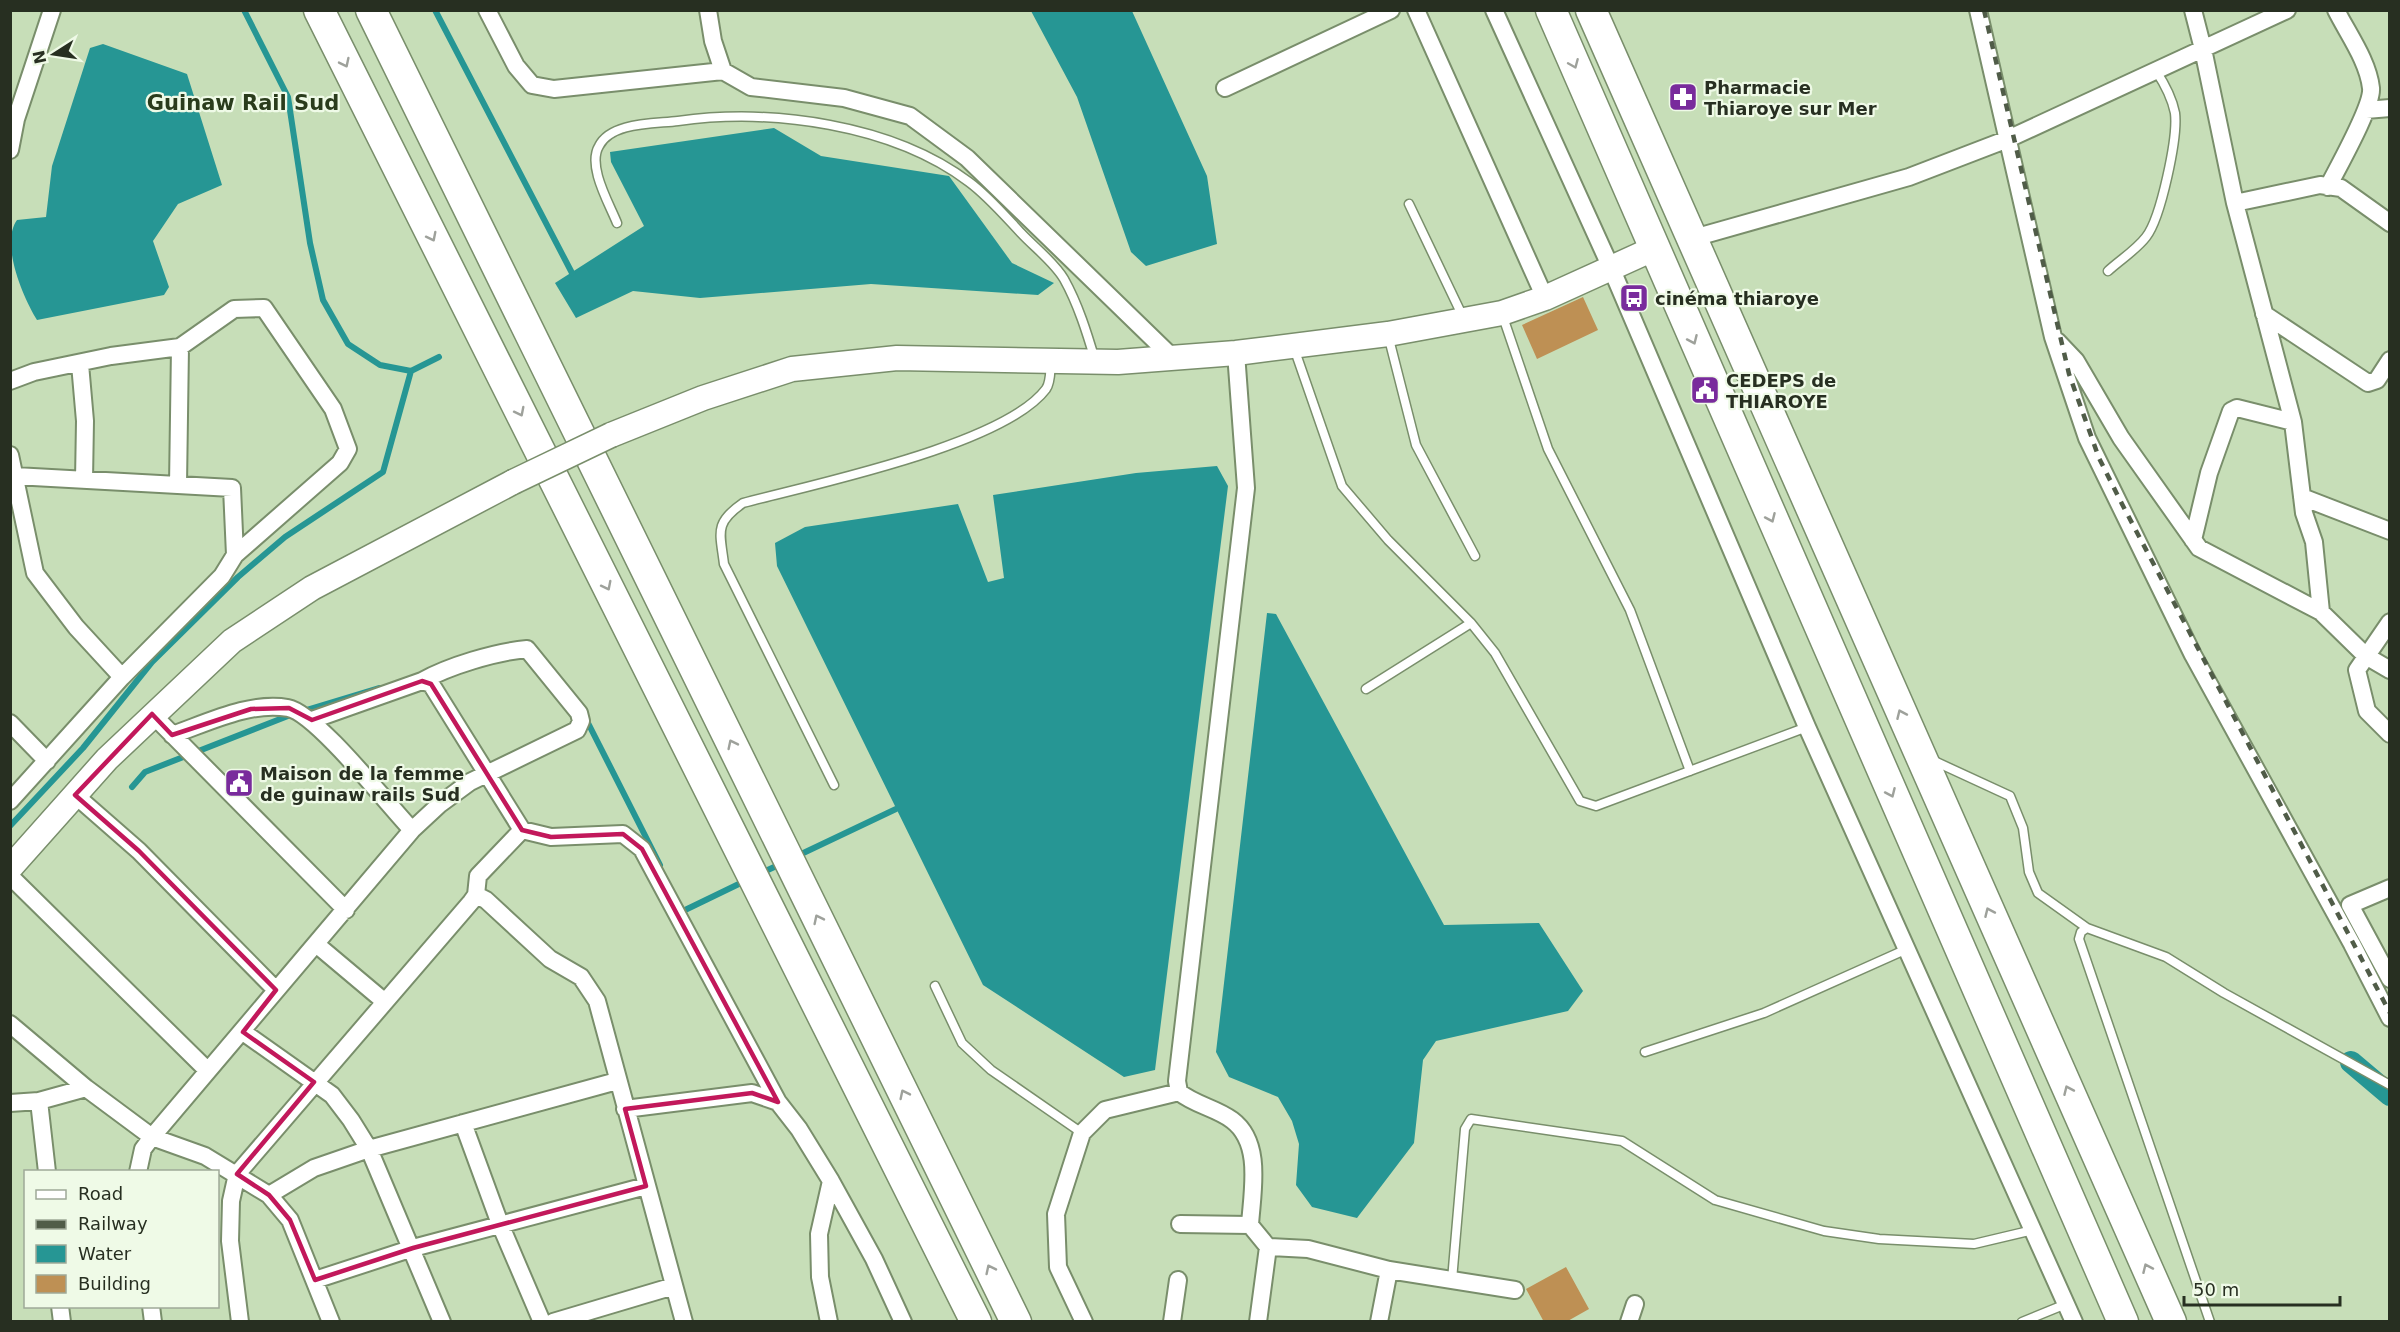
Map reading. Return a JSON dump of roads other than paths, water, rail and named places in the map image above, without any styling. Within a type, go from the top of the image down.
[{"type":"highway","points":[[319,10],[976,1322]]},
{"type":"highway","points":[[371,10],[1016,1322]]},
{"type":"highway","points":[[1551,10],[1653,249],[2123,1322]]},
{"type":"highway","points":[[1591,10],[1690,239],[2171,1322]]},
{"type":"street","points":[[10,150],[16,119],[52,10]]},
{"type":"street","points":[[487,10],[516,66],[532,85],[554,89],[723,70],[751,87],[844,98],[910,116],[967,158],[1173,358]]},
{"type":"street","points":[[708,10],[713,40],[723,70]]},
{"type":"street","points":[[1225,88],[1391,10]]},
{"type":"street","points":[[1416,10],[1545,298]]},
{"type":"street","points":[[1494,10],[1612,270],[1807,727],[2074,1322]]},
{"type":"street","points":[[1978,10],[2053,337],[2087,438],[2193,655],[2388,1012]]},
{"type":"street","points":[[2193,10],[2235,203],[2293,422],[2304,513],[2314,542],[2321,612]]},
{"type":"street","points":[[1690,239],[1909,177],[2008,139],[2287,10]]},
{"type":"street","points":[[2328,187],[2366,110],[2372,90],[2367,71],[2336,10]]},
{"type":"street","points":[[2366,110],[2390,108]]},
{"type":"street","points":[[2235,203],[2320,185],[2341,188],[2390,223]]},
{"type":"street","points":[[10,868],[152,714],[232,641],[312,588],[513,482],[611,435],[703,398],[792,369],[897,358],[1096,363],[1236,353],[1388,334],[1502,313],[1612,270],[1653,249]]},
{"type":"street","points":[[10,381],[34,372],[111,356],[180,347],[234,309],[264,308],[333,408],[348,449],[340,463],[235,555],[222,576],[122,677],[10,801]]},
{"type":"street","points":[[2264,314],[2368,383],[2377,380],[2390,360]]},
{"type":"street","points":[[2053,337],[2076,361],[2121,438],[2199,548],[2321,612],[2366,656],[2390,670]]},
{"type":"street","points":[[178,485],[180,347]]},
{"type":"street","points":[[1236,353],[1246,488],[1178,1081],[1179,1092],[1188,1100],[1233,1120],[1251,1144],[1253,1168],[1250,1225],[1268,1247],[1308,1250],[1389,1270],[1515,1290]]},
{"type":"street","points":[[80,364],[85,421],[84,480]]},
{"type":"street","points":[[2193,540],[2209,473],[2230,411],[2237,408],[2293,422]]},
{"type":"street","points":[[10,455],[15,476],[18,532],[35,573],[76,627],[122,677]]},
{"type":"street","points":[[15,476],[232,488],[235,555]]},
{"type":"street","points":[[2302,496],[2390,531]]},
{"type":"street","points":[[2390,622],[2357,670],[2367,711],[2390,734]]},
{"type":"street","points":[[138,1170],[143,1149],[152,1137],[412,831],[448,798],[470,782],[576,730],[581,721],[579,713],[527,649],[512,650],[436,673],[422,681],[312,720]]},
{"type":"street","points":[[422,681],[431,684],[522,830],[551,837],[623,834],[642,849],[778,1102],[800,1129],[831,1181],[874,1259],[903,1322]]},
{"type":"street","points":[[172,735],[251,709],[289,708],[312,720],[412,831]]},
{"type":"street","points":[[152,714],[346,910]]},
{"type":"street","points":[[10,723],[47,761]]},
{"type":"street","points":[[75,795],[139,851],[276,990]]},
{"type":"street","points":[[240,1322],[230,1241],[231,1201],[237,1174],[476,895],[478,876],[522,830]]},
{"type":"street","points":[[10,876],[207,1070]]},
{"type":"street","points":[[2390,888],[2350,905],[2390,979]]},
{"type":"street","points":[[476,895],[486,900],[550,959],[581,977],[597,1000],[617,1081],[684,1322]]},
{"type":"street","points":[[316,944],[385,1002]]},
{"type":"street","points":[[10,1024],[86,1088],[152,1137],[205,1156],[270,1195],[290,1220],[331,1322]]},
{"type":"street","points":[[243,1032],[332,1095],[351,1120],[369,1149],[413,1248],[442,1322]]},
{"type":"street","points":[[270,1195],[314,1168],[369,1149],[617,1081]]},
{"type":"street","points":[[10,1103],[39,1101],[86,1088]]},
{"type":"street","points":[[1084,1322],[1058,1267],[1056,1214],[1082,1133],[1105,1110],[1179,1092]]},
{"type":"street","points":[[625,1109],[752,1093],[778,1102]]},
{"type":"street","points":[[39,1101],[47,1170]]},
{"type":"street","points":[[463,1123],[500,1224],[542,1322]]},
{"type":"street","points":[[829,1322],[820,1277],[819,1234],[831,1181]]},
{"type":"street","points":[[315,1280],[413,1248],[646,1186]]},
{"type":"street","points":[[1180,1224],[1250,1225]]},
{"type":"street","points":[[1258,1322],[1268,1247]]},
{"type":"street","points":[[1379,1322],[1389,1270]]},
{"type":"street","points":[[1172,1322],[1178,1280]]},
{"type":"street","points":[[553,1322],[674,1286]]},
{"type":"street","points":[[1629,1322],[1635,1304]]},
{"type":"lane","points":[[2108,271],[2147,237],[2164,192],[2173,143],[2175,113],[2166,88],[2156,71]]},
{"type":"lane","points":[[617,223],[595,165],[597,148],[606,135],[631,127],[710,118],[785,117],[863,133],[926,156],[970,183],[1014,226],[1064,278],[1096,363]]},
{"type":"lane","points":[[1409,204],[1464,320]]},
{"type":"lane","points":[[1502,313],[1548,449],[1630,610],[1690,771]]},
{"type":"lane","points":[[1388,334],[1416,445],[1475,556]]},
{"type":"lane","points":[[1293,346],[1342,486],[1388,540],[1471,623],[1495,652],[1580,801],[1596,806],[1807,727]]},
{"type":"lane","points":[[834,785],[724,564],[719,528],[728,513],[743,502],[934,450],[999,425],[1034,402],[1048,387],[1051,362]]},
{"type":"lane","points":[[1366,689],[1471,623]]},
{"type":"lane","points":[[1918,753],[2010,796],[2023,828],[2029,872],[2038,892],[2087,928],[2166,957],[2224,993],[2390,1085]]},
{"type":"lane","points":[[2087,928],[2081,932],[2079,939],[2210,1322]]},
{"type":"lane","points":[[1645,1052],[1764,1013],[1907,949]]},
{"type":"lane","points":[[935,986],[962,1043],[991,1070],[1082,1133]]},
{"type":"lane","points":[[1452,1281],[1465,1129],[1471,1119],[1622,1142],[1715,1200],[1824,1231],[1880,1239],[1974,1244],[2033,1230]]},
{"type":"lane","points":[[2022,1322],[2066,1304]]},
{"type":"water","points":[[1031,11],[1132,11],[1207,176],[1217,244],[1146,266],[1131,252],[1077,97]]},
{"type":"water","points":[[103,44],[187,74],[222,185],[178,204],[153,241],[169,287],[164,295],[37,320],[15,270],[11,243],[12,230],[17,220],[46,217],[52,166],[90,48]]},
{"type":"water","points":[[774,128],[821,156],[949,176],[1012,263],[1054,283],[1038,295],[871,284],[700,298],[633,291],[576,318],[555,283],[644,226],[611,162],[610,152]]},
{"type":"water","points":[[1217,466],[1228,486],[1155,1070],[1124,1077],[983,985],[777,566],[775,543],[805,527],[958,504],[988,582],[1004,578],[993,495],[1136,473]]},
{"type":"water","points":[[1267,613],[1276,614],[1444,925],[1539,923],[1583,991],[1568,1011],[1436,1041],[1423,1060],[1414,1143],[1357,1218],[1312,1207],[1296,1185],[1299,1144],[1292,1121],[1278,1097],[1229,1077],[1216,1052]]},
{"type":"waterway","points":[[244,10],[288,97],[310,243],[323,300],[348,344],[380,365],[411,371],[439,357]]},
{"type":"waterway","points":[[435,10],[572,273]]},
{"type":"waterway","points":[[10,826],[83,748],[152,662],[238,577],[285,537],[383,472],[411,371]]},
{"type":"waterway","points":[[303,711],[379,688]]},
{"type":"waterway","points":[[132,787],[145,772],[293,714]]},
{"type":"waterway","points":[[586,719],[660,865]]},
{"type":"waterway","points":[[797,856],[896,809]]},
{"type":"waterway","points":[[759,874],[783,863]]},
{"type":"waterway","points":[[680,906],[683,911],[745,881]]},
{"type":"waterway","points":[[2351,1062],[2390,1095]]},
{"type":"railway","points":[[1984,10],[2069,374],[2099,458],[2390,1013]]},
{"type":"place","name":"Pharmacie Thiaroye sur Mer","points":[[1683,97]]},
{"type":"place","name":"cinéma thiaroye","points":[[1634,298]]},
{"type":"place","name":"CEDEPS de THIAROYE","points":[[1705,390]]},
{"type":"place","name":"Maison de la femme de guinaw rails Sud","points":[[239,783]]},
{"type":"district","name":"Guinaw Rail Sud","points":[[243,103]]}]
